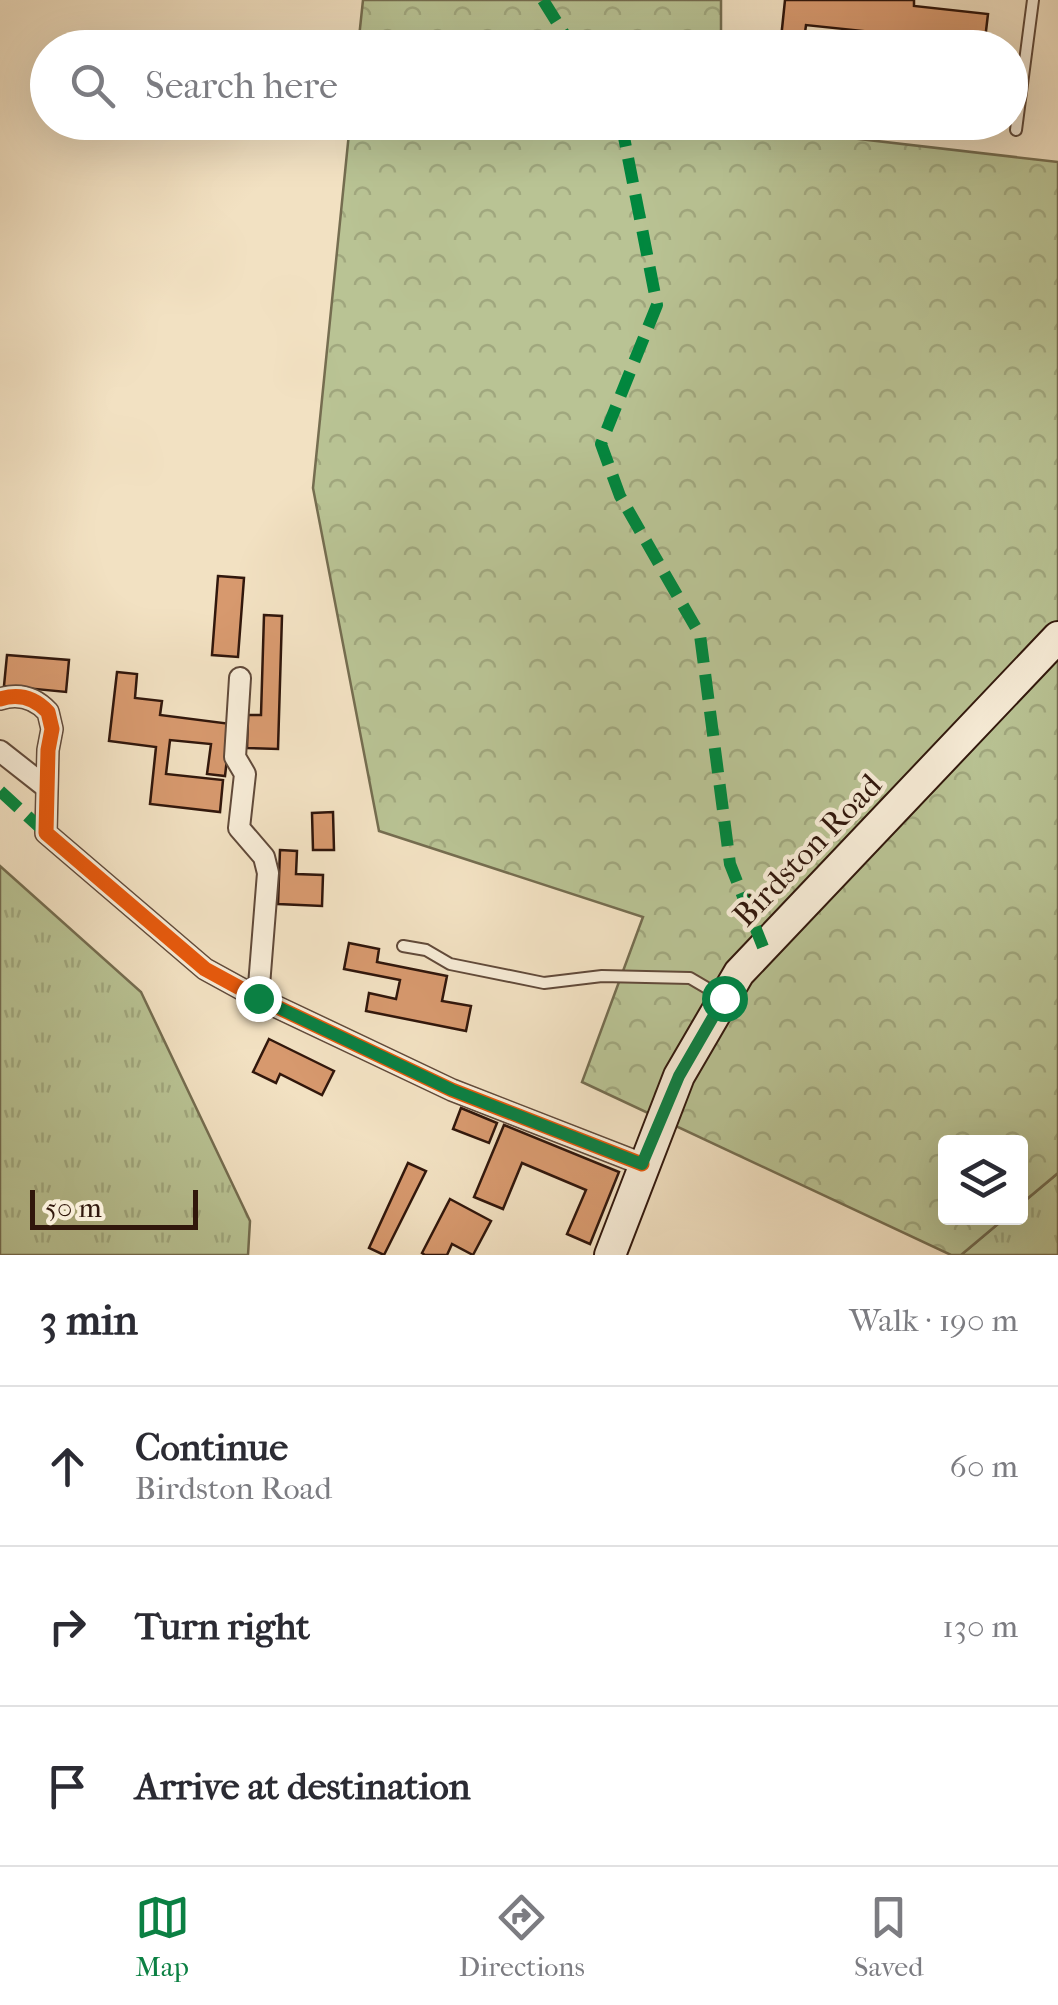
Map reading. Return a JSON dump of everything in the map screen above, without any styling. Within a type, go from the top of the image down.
[{"type":"main road","name":"Birdston Road","points":[[610,1255],[679,1076],[739,973],[1058,637]]},
{"type":"street","points":[[240,678],[235,757],[245,774],[238,828],[264,857],[268,873],[258,998]]},
{"type":"street","points":[[0,699],[29,698],[48,712],[52,729],[46,834],[205,969],[452,1090],[642,1164]]},
{"type":"street","points":[[0,752],[47,788]]},
{"type":"lane","points":[[1028,38],[1033,0]]},
{"type":"lane","points":[[403,946],[426,950],[450,964],[544,983],[602,976],[690,978],[724,998]]},
{"type":"green space","points":[[363,0],[721,0],[721,30],[360,30]]},
{"type":"green space","points":[[348,140],[868,140],[1058,162],[1058,1173],[1028,1198],[1028,1135],[938,1135],[938,1225],[997,1225],[961,1255],[951,1255],[582,1082],[643,917],[379,831],[313,488]]},
{"type":"green space","points":[[0,866],[141,992],[250,1221],[248,1255],[0,1255]]},
{"type":"green space","points":[[1058,1173],[1058,1255],[961,1255],[997,1225],[1028,1225],[1028,1198]]},
{"type":"building","points":[[785,0],[914,0],[914,6],[988,14],[986,30],[854,30],[806,25],[805,30],[782,30]]},
{"type":"building","points":[[218,576],[244,578],[238,657],[212,655]]},
{"type":"building","points":[[264,615],[282,616],[278,749],[247,748],[248,715],[261,715]]},
{"type":"building","points":[[7,655],[69,660],[66,692],[4,686]]},
{"type":"building","points":[[117,672],[137,674],[135,698],[162,701],[160,715],[231,724],[225,776],[207,774],[211,744],[170,740],[166,774],[223,780],[220,812],[150,804],[156,747],[109,741]]},
{"type":"building","points":[[333,812],[334,850],[313,850],[312,813]]},
{"type":"building","points":[[280,850],[297,851],[296,874],[323,875],[322,906],[278,904]]},
{"type":"building","points":[[349,943],[379,949],[377,962],[447,976],[442,1001],[471,1006],[466,1031],[366,1011],[369,993],[396,999],[400,980],[344,969]]},
{"type":"building","points":[[269,1039],[334,1071],[322,1095],[280,1074],[276,1083],[253,1072]]},
{"type":"building","points":[[461,1108],[497,1123],[489,1143],[453,1129]]},
{"type":"building","points":[[504,1125],[619,1172],[590,1244],[567,1234],[586,1190],[522,1163],[503,1209],[474,1197]]},
{"type":"building","points":[[408,1163],[426,1171],[384,1255],[369,1248]]},
{"type":"building","points":[[450,1199],[491,1221],[473,1255],[452,1244],[447,1255],[425,1255],[422,1253]]},
{"type":"marked path","points":[[543,0],[562,30]]},
{"type":"marked path","points":[[625,140],[657,305],[601,444],[620,496],[700,635],[730,864],[763,947]]},
{"type":"marked path","points":[[0,791],[46,833]]},
{"type":"cycle path","points":[[0,699],[26,698],[48,712],[52,729],[46,833],[205,969],[452,1090],[642,1164]]},
{"type":"route","points":[[258,998],[452,1090],[642,1164],[679,1076],[724,998]]}]
